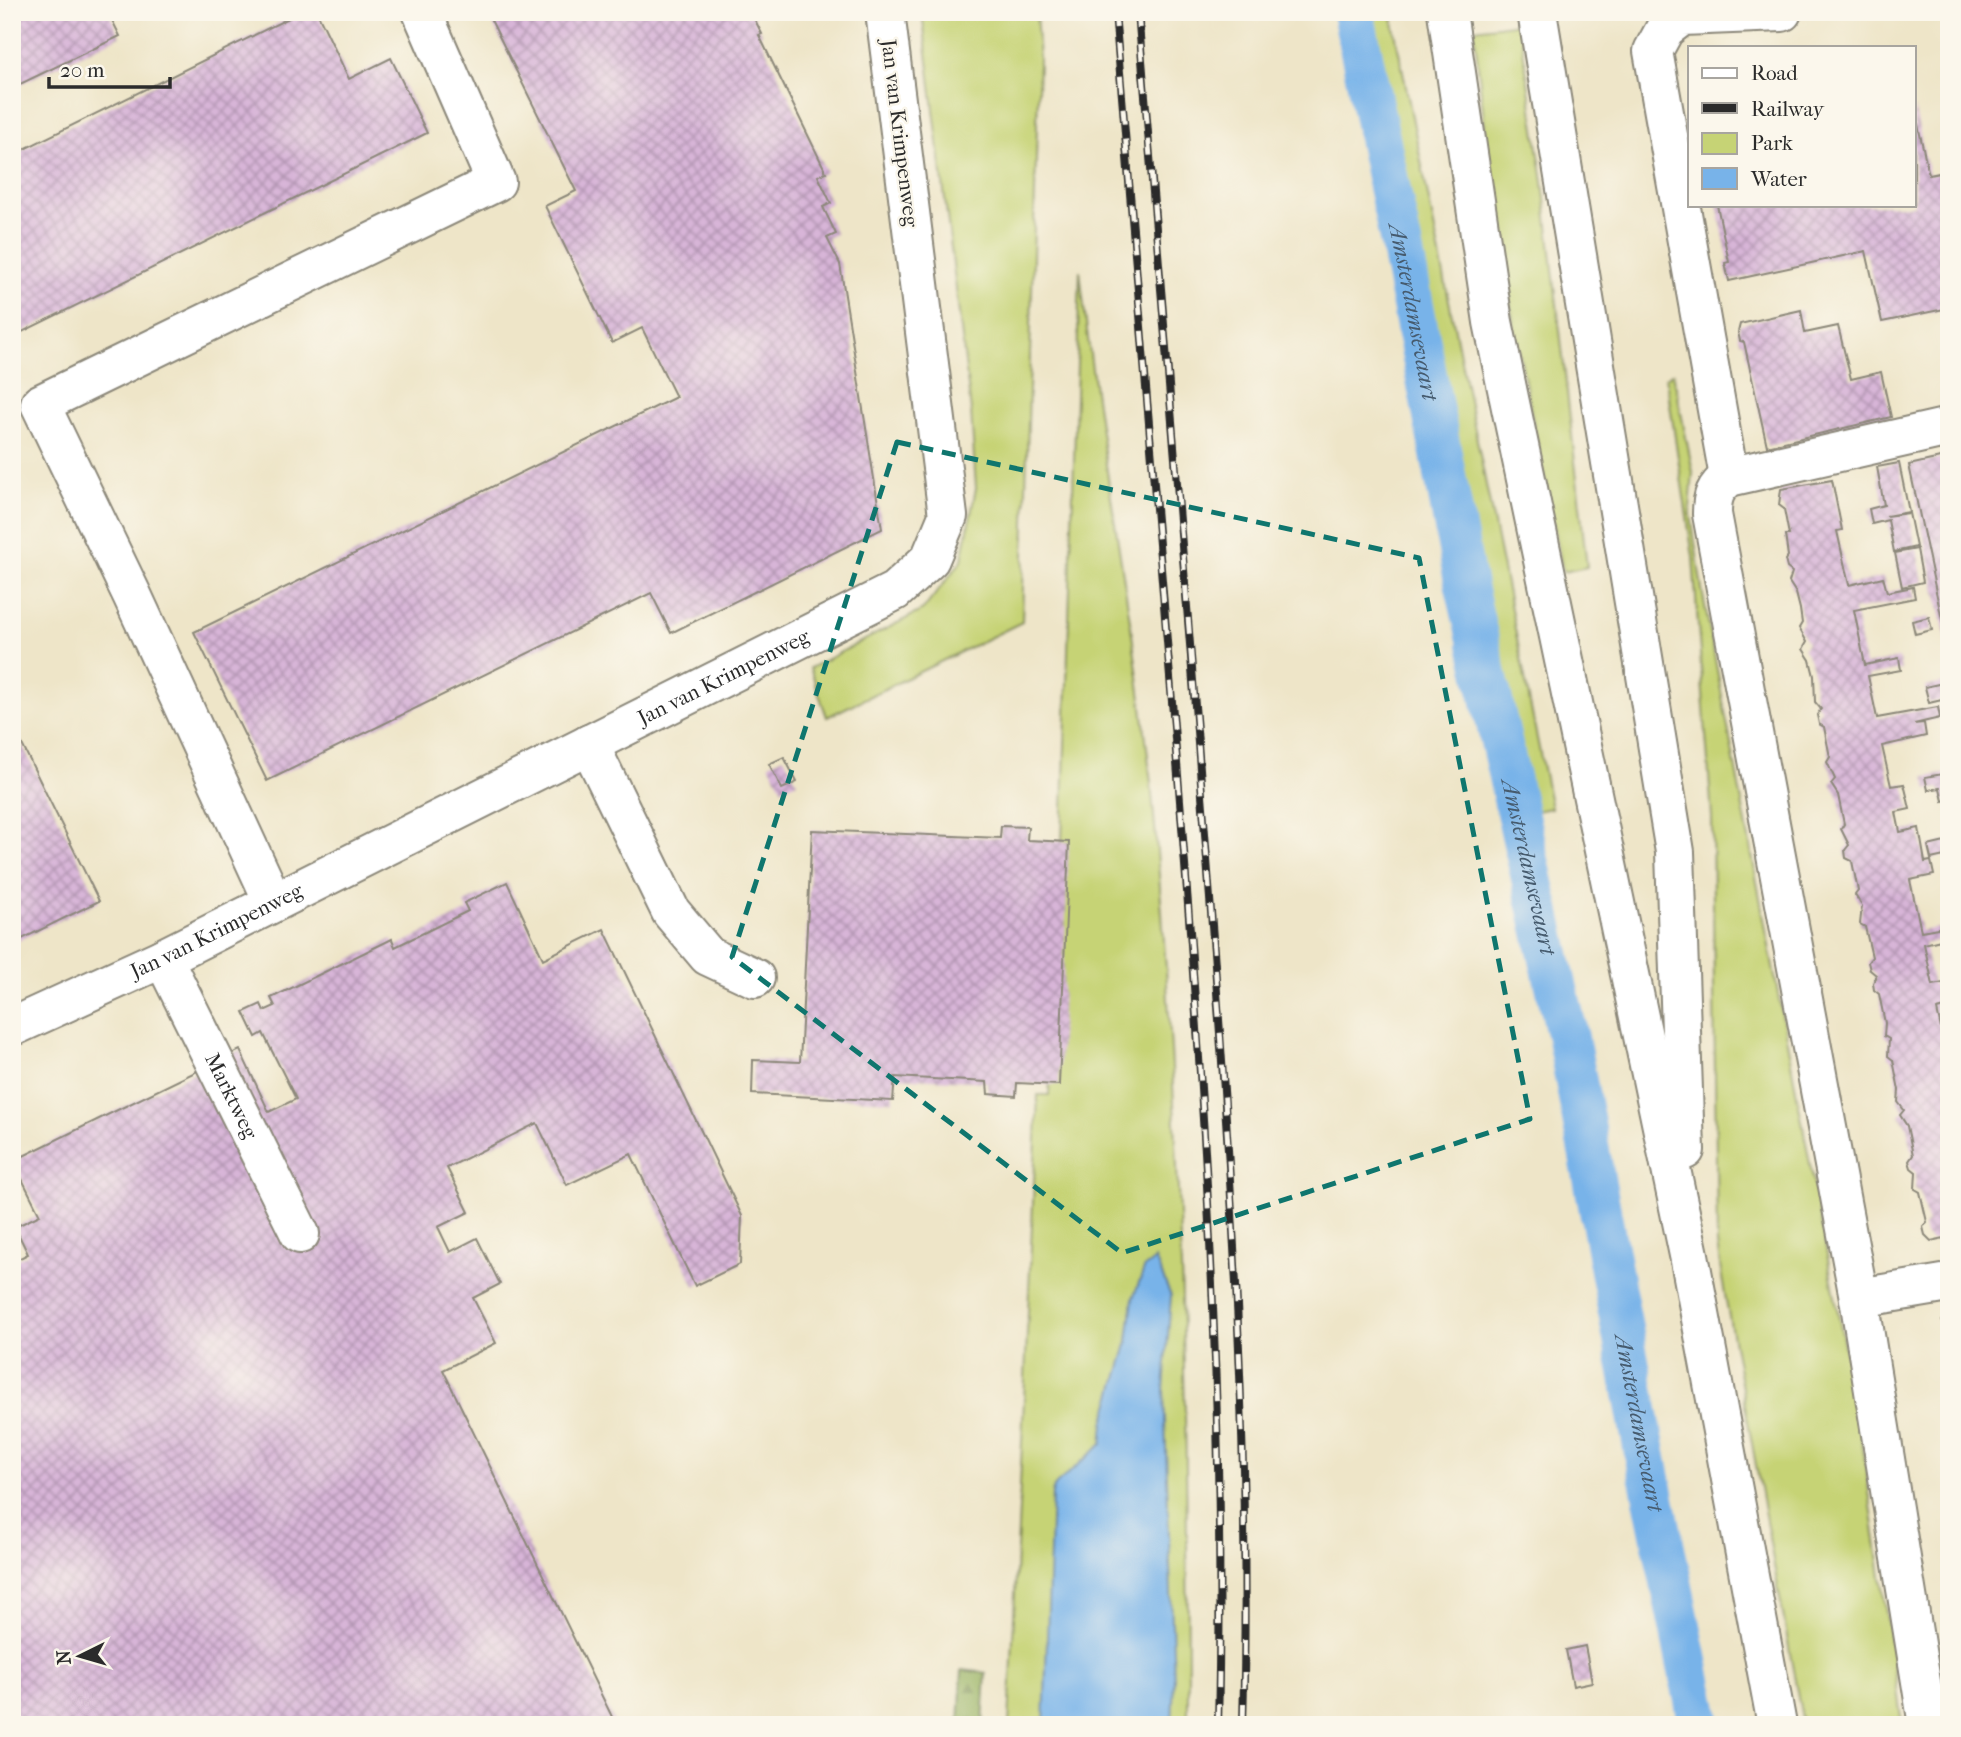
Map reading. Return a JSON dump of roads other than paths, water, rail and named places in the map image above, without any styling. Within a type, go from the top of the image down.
[{"type":"street","points":[[273,901],[132,595],[40,404],[496,182],[422,12]]},
{"type":"street","name":"Jan van Krimpenweg","points":[[12,1027],[163,958],[895,591],[930,559],[948,516],[886,12]]},
{"type":"street","points":[[1447,12],[1493,322],[1689,1255],[1777,1725]]},
{"type":"street","points":[[1537,12],[1675,852],[1689,1255]]},
{"type":"street","points":[[1729,477],[1653,51],[1665,29],[1682,16],[1782,12]]},
{"type":"street","points":[[1928,1725],[1859,1298],[1712,498],[1717,486],[1729,477],[1949,427]]},
{"type":"street","points":[[589,744],[671,912],[708,956],[755,978]]},
{"type":"street","name":"Marktweg","points":[[163,958],[300,1234]]},
{"type":"street","points":[[1859,1298],[1949,1283]]},
{"type":"water","points":[[1155,1259],[1171,1296],[1164,1390],[1174,1680],[1172,1725],[1044,1725],[1052,1492],[1056,1484],[1102,1444],[1104,1423],[1128,1341],[1133,1298],[1145,1267]]},
{"type":"waterway","name":"Amsterdamsevaart","points":[[1353,12],[1405,263],[1466,586],[1568,1038],[1648,1469],[1700,1725]]},
{"type":"railway","points":[[1115,12],[1202,1100],[1215,1350],[1220,1600],[1218,1725]]},
{"type":"railway","points":[[1138,12],[1226,1111],[1243,1479],[1243,1725]]}]
